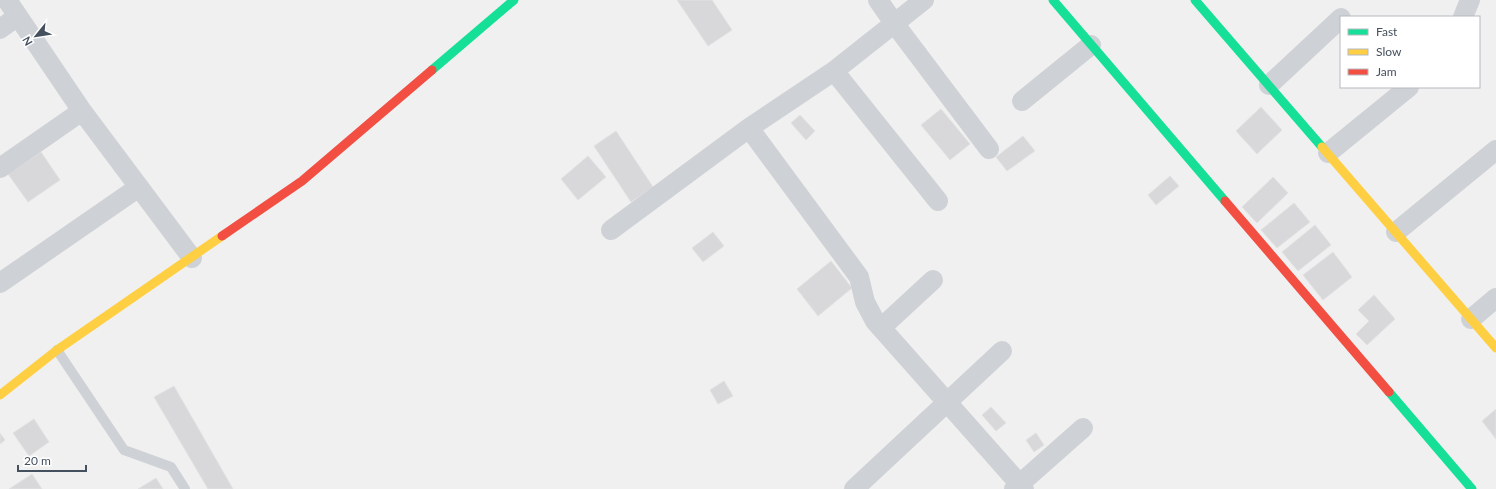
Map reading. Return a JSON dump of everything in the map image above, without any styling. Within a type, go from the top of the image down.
[{"type":"street","points":[[0,396],[57,350],[302,181],[514,0]]},
{"type":"street","points":[[878,0],[989,149]]},
{"type":"street","points":[[611,230],[749,128],[834,71],[924,0]]},
{"type":"street","points":[[1053,0],[1472,489]]},
{"type":"street","points":[[1195,0],[1496,348]]},
{"type":"street","points":[[1463,16],[1470,0]]},
{"type":"street","points":[[0,29],[13,8],[82,111],[192,258]]},
{"type":"street","points":[[1269,85],[1340,19]]},
{"type":"street","points":[[1022,101],[1091,45]]},
{"type":"street","points":[[834,71],[938,201]]},
{"type":"street","points":[[1328,153],[1409,88]]},
{"type":"street","points":[[0,168],[82,111]]},
{"type":"street","points":[[749,128],[859,277],[865,302],[875,321],[947,402],[1019,487],[1083,428]]},
{"type":"street","points":[[1396,232],[1496,150]]},
{"type":"street","points":[[0,282],[139,187]]},
{"type":"street","points":[[881,328],[933,280]]},
{"type":"street","points":[[1471,319],[1496,298]]},
{"type":"street","points":[[854,489],[1002,351]]},
{"type":"lane","points":[[57,350],[124,450],[171,467],[185,489]]},
{"type":"building","points":[[677,0],[712,0],[732,30],[708,46]]},
{"type":"building","points":[[1261,107],[1282,130],[1257,154],[1236,131]]},
{"type":"building","points":[[941,109],[970,144],[950,160],[921,125]]},
{"type":"building","points":[[800,115],[815,131],[806,140],[791,123]]},
{"type":"building","points":[[616,131],[653,187],[631,202],[594,146]]},
{"type":"building","points":[[1023,136],[1035,151],[1007,171],[996,157]]},
{"type":"building","points":[[41,152],[60,180],[28,202],[8,174]]},
{"type":"building","points":[[588,156],[606,177],[578,200],[561,179]]},
{"type":"building","points":[[1170,176],[1179,186],[1156,205],[1148,195]]},
{"type":"building","points":[[1273,177],[1288,193],[1257,223],[1242,207]]},
{"type":"building","points":[[1294,203],[1310,222],[1277,248],[1261,230]]},
{"type":"building","points":[[1315,225],[1331,245],[1298,271],[1282,252]]},
{"type":"building","points":[[713,232],[724,246],[703,262],[692,248]]},
{"type":"building","points":[[1333,252],[1352,277],[1323,300],[1303,275]]},
{"type":"building","points":[[831,261],[852,288],[818,316],[797,289]]},
{"type":"building","points":[[1374,295],[1395,319],[1367,345],[1356,334],[1369,321],[1358,310]]},
{"type":"building","points":[[724,381],[733,396],[718,404],[710,390]]},
{"type":"building","points":[[174,386],[233,489],[208,489],[154,397]]},
{"type":"building","points":[[991,407],[1006,423],[996,431],[982,415]]},
{"type":"building","points":[[1496,409],[1496,439],[1482,421]]},
{"type":"building","points":[[34,419],[49,442],[29,456],[13,433]]},
{"type":"building","points":[[0,433],[5,440],[0,444]]},
{"type":"building","points":[[1036,433],[1044,445],[1034,452],[1026,440]]},
{"type":"building","points":[[32,474],[42,489],[9,489]]},
{"type":"building","points":[[156,478],[163,489],[138,489]]},
{"type":"traffic: fast","points":[[432,70],[514,0]]},
{"type":"traffic: fast","points":[[1053,0],[1225,201]]},
{"type":"traffic: fast","points":[[1195,0],[1322,147]]},
{"type":"traffic: fast","points":[[1389,392],[1472,489]]},
{"type":"traffic: slow","points":[[1322,147],[1496,348]]},
{"type":"traffic: slow","points":[[0,395],[57,350],[222,236]]},
{"type":"traffic: jam","points":[[222,236],[302,181],[432,70]]},
{"type":"traffic: jam","points":[[1225,201],[1389,392]]}]
